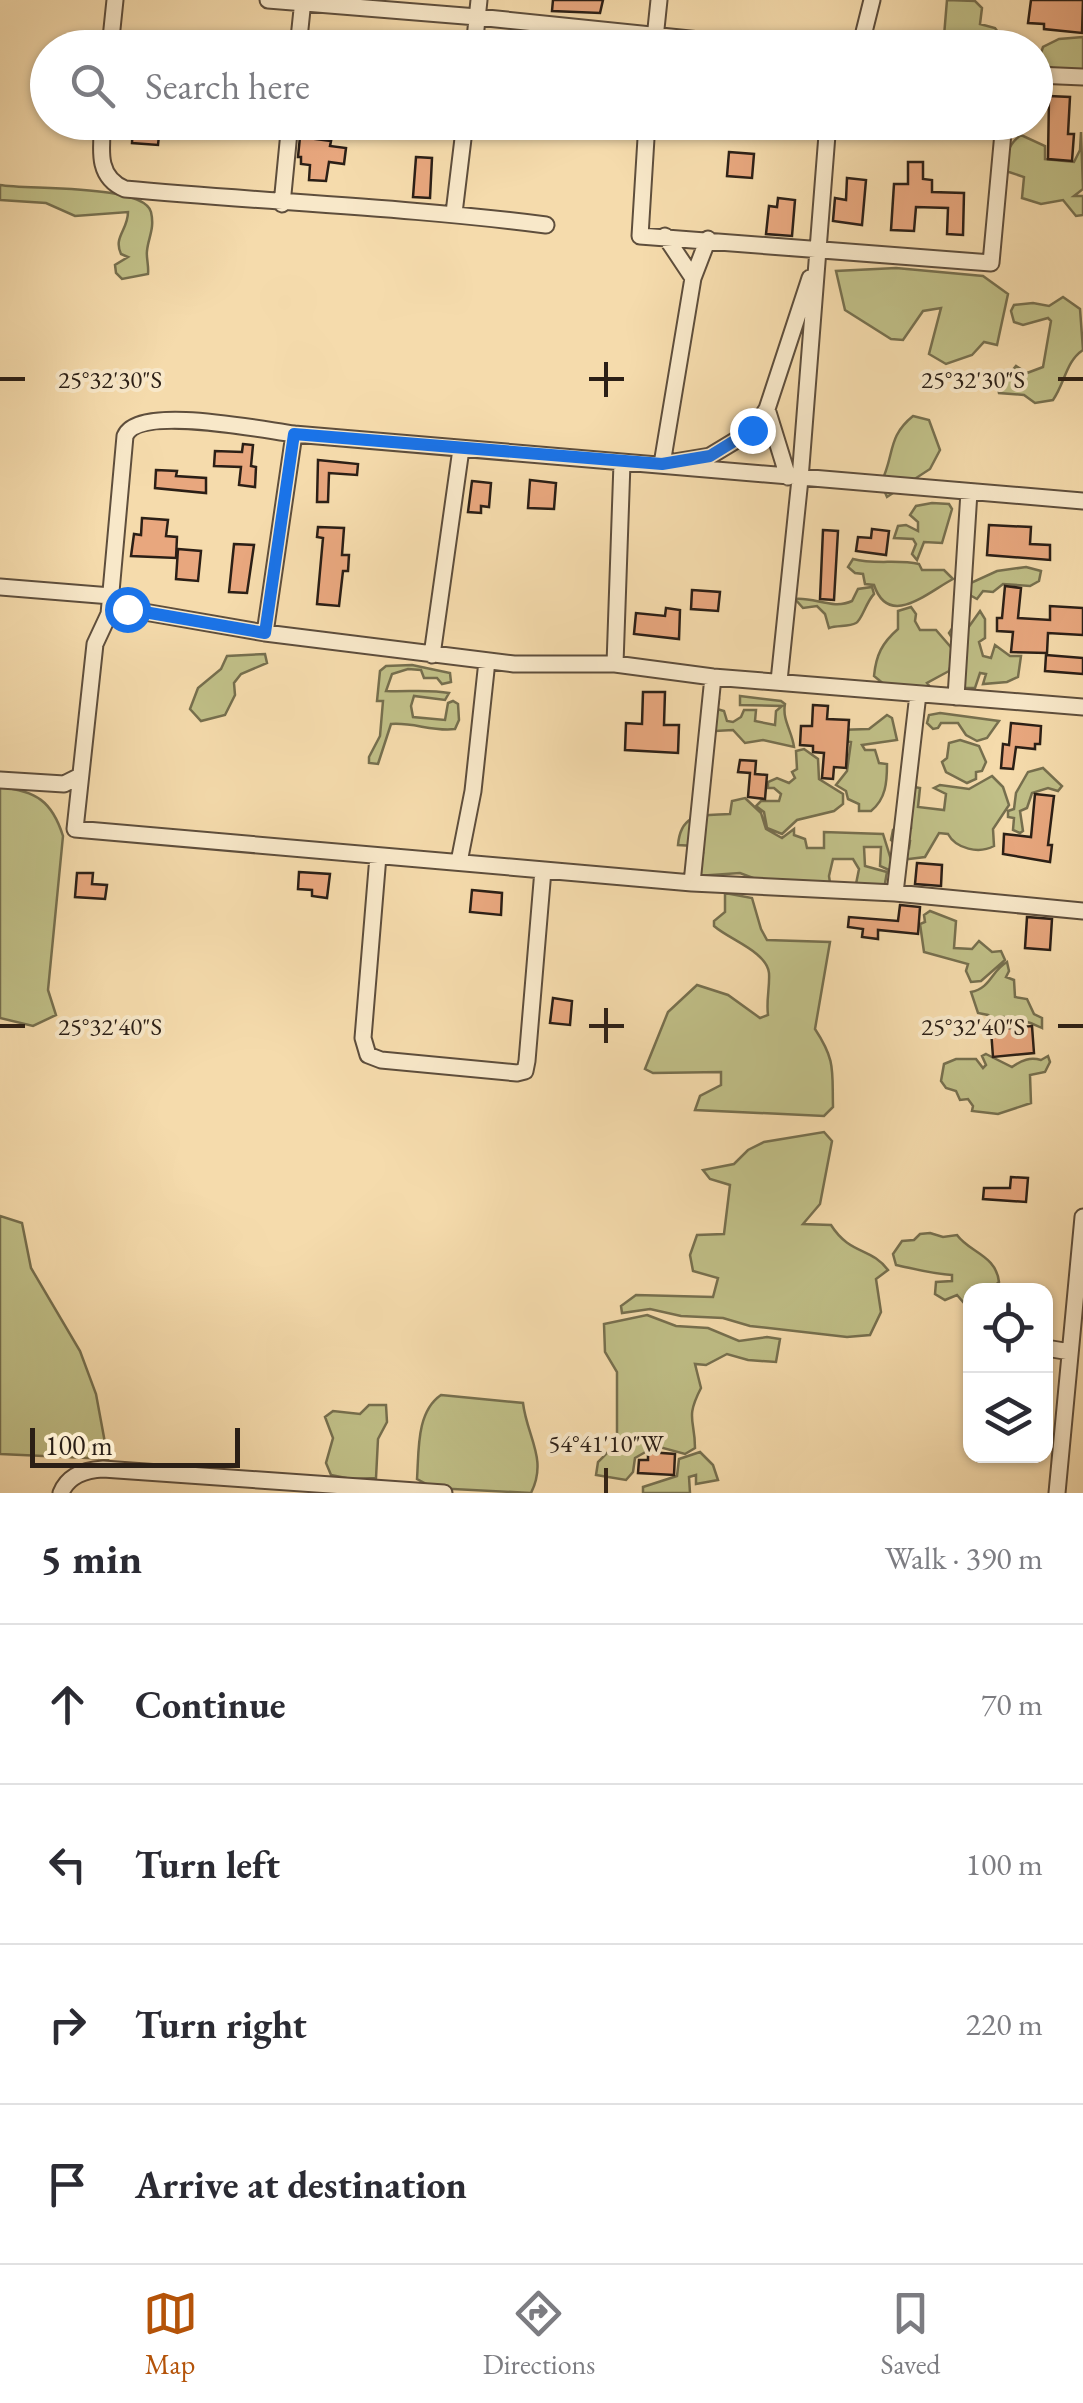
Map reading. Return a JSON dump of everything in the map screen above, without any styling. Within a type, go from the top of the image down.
[{"type":"street","points":[[112,30],[115,0]]},
{"type":"street","points":[[268,0],[478,8],[599,30]]},
{"type":"street","points":[[655,30],[658,0]]},
{"type":"street","points":[[864,30],[872,0]]},
{"type":"street","points":[[300,30],[303,2]]},
{"type":"street","points":[[1053,76],[1083,77]]},
{"type":"street","points":[[102,140],[100,160],[117,186],[282,204],[454,213],[546,225]]},
{"type":"street","points":[[282,204],[288,140]]},
{"type":"street","points":[[454,213],[463,140]]},
{"type":"street","points":[[646,140],[640,236],[991,263],[1002,140]]},
{"type":"street","points":[[779,681],[827,140]]},
{"type":"street","points":[[665,236],[692,278]]},
{"type":"street","points":[[662,464],[692,278],[708,239]]},
{"type":"street","points":[[662,464],[710,456],[752,430],[767,410],[820,250]]},
{"type":"street","points":[[767,410],[794,478]]},
{"type":"street","points":[[1083,502],[158,419],[129,428],[109,614],[94,644],[75,829],[692,883],[895,892],[1083,911]]},
{"type":"street","points":[[265,633],[294,434]]},
{"type":"street","points":[[432,655],[461,449]]},
{"type":"street","points":[[616,664],[622,463]]},
{"type":"street","points":[[956,697],[969,492]]},
{"type":"street","points":[[0,587],[111,596]]},
{"type":"street","points":[[109,614],[127,609],[265,633],[514,664],[616,664],[713,677],[1083,707]]},
{"type":"street","points":[[458,862],[473,791],[487,660]]},
{"type":"street","points":[[692,883],[713,677]]},
{"type":"street","points":[[895,892],[918,694]]},
{"type":"street","points":[[0,780],[64,784],[78,776]]},
{"type":"street","points":[[378,856],[363,1038],[368,1056],[517,1073],[525,1070],[528,1061],[543,870]]},
{"type":"street","points":[[1056,1493],[1083,1217]]},
{"type":"street","points":[[1053,1349],[1070,1352]]},
{"type":"street","points":[[61,1493],[68,1481],[93,1469],[220,1486],[444,1493]]},
{"type":"shaded area","points":[[947,0],[975,1],[982,8],[980,24],[996,30],[944,30]]},
{"type":"shaded area","points":[[1083,37],[1083,69],[1053,68],[1053,42]]},
{"type":"shaded area","points":[[1081,132],[1083,189],[1074,196],[1083,196],[1083,215],[1076,216],[1063,200],[1041,204],[1022,198],[1024,177],[1006,171],[1007,155],[1015,140],[1032,140],[1045,146],[1045,159],[1074,162],[1080,150]]},
{"type":"shaded area","points":[[0,185],[107,192],[144,203],[152,218],[148,274],[122,279],[116,273],[115,265],[128,257],[121,254],[119,243],[128,212],[75,216],[46,203],[0,200]]},
{"type":"shaded area","points":[[896,268],[983,276],[1008,294],[997,345],[984,342],[972,355],[946,364],[929,354],[941,308],[923,311],[903,340],[891,339],[845,310],[836,271]]},
{"type":"shaded area","points":[[1063,297],[1080,309],[1083,350],[1073,360],[1053,400],[1035,403],[1024,395],[999,393],[996,378],[1006,378],[1016,366],[1027,373],[1043,367],[1051,321],[1048,318],[1023,325],[1014,322],[1014,305],[1049,306]]},
{"type":"shaded area","points":[[913,416],[929,420],[940,450],[930,469],[887,497],[881,483],[892,447],[899,431]]},
{"type":"shaded area","points":[[949,504],[952,509],[942,543],[924,542],[917,560],[912,554],[916,544],[913,539],[894,538],[898,526],[918,531],[918,522],[910,515],[916,506]]},
{"type":"shaded area","points":[[853,559],[919,564],[922,570],[944,570],[953,579],[910,603],[889,604],[874,585],[865,584],[863,574],[848,567]]},
{"type":"shaded area","points":[[1026,567],[1041,571],[1039,581],[1030,586],[1003,584],[993,592],[983,591],[977,599],[964,586],[997,571]]},
{"type":"shaded area","points":[[872,587],[874,594],[860,618],[850,625],[829,628],[825,614],[817,606],[803,608],[795,599],[845,603],[852,601],[858,589]]},
{"type":"shaded area","points":[[911,607],[920,630],[936,630],[955,652],[949,671],[927,683],[934,692],[885,685],[874,676],[881,650],[898,629],[898,611]]},
{"type":"shaded area","points":[[980,611],[985,619],[985,638],[979,642],[983,656],[991,658],[995,645],[1010,656],[1021,656],[1018,677],[983,684],[986,674],[980,673],[975,688],[963,688],[949,633],[953,627],[968,628]]},
{"type":"shaded area","points":[[265,654],[267,663],[241,674],[234,683],[235,695],[225,715],[201,721],[190,709],[198,688],[221,669],[227,656]]},
{"type":"shaded area","points":[[412,665],[450,673],[451,682],[442,684],[437,678],[424,678],[421,670],[408,669],[392,674],[386,691],[449,693],[445,700],[414,696],[413,717],[445,720],[448,703],[453,701],[458,704],[459,720],[455,729],[447,730],[391,724],[378,764],[369,763],[380,736],[380,671],[386,666]]},
{"type":"shaded area","points":[[740,696],[785,704],[794,747],[763,740],[745,743],[733,730],[715,731],[708,725],[716,697],[717,709],[724,711],[727,721],[741,717],[744,710],[756,710],[755,721],[775,725],[776,711],[782,706],[740,705]]},
{"type":"shaded area","points":[[887,715],[892,718],[897,740],[862,745],[865,750],[875,750],[879,763],[887,764],[885,790],[871,811],[859,811],[859,804],[848,799],[846,791],[836,785],[847,771],[851,742],[830,739],[837,730],[869,729]]},
{"type":"shaded area","points":[[929,715],[999,721],[987,738],[977,741],[966,735],[958,723],[941,723],[933,729],[927,723]]},
{"type":"shaded area","points":[[960,740],[979,746],[986,762],[982,771],[976,772],[976,779],[967,783],[946,772],[942,762],[947,758],[949,743]]},
{"type":"shaded area","points":[[804,749],[818,759],[819,779],[843,794],[843,804],[834,811],[797,820],[782,834],[767,828],[764,812],[756,806],[761,801],[779,801],[781,794],[768,788],[768,782],[777,778],[789,783],[795,778],[792,772],[797,769],[796,751]]},
{"type":"shaded area","points":[[1043,768],[1062,786],[1058,791],[1048,788],[1032,793],[1027,808],[1020,811],[1020,833],[1013,830],[1014,818],[1008,817],[1008,811],[1014,809],[1016,793],[1028,772]]},
{"type":"shaded area","points":[[992,776],[1003,787],[1009,805],[993,829],[994,846],[968,849],[948,834],[939,833],[925,857],[901,860],[910,841],[903,839],[897,845],[891,840],[893,830],[911,828],[909,786],[920,788],[918,807],[944,810],[946,794],[934,788],[940,785],[969,789]]},
{"type":"shaded area","points":[[0,787],[23,791],[41,800],[54,814],[63,836],[48,990],[56,1015],[33,1026],[0,1018]]},
{"type":"shaded area","points":[[745,798],[761,813],[766,829],[782,838],[794,829],[794,835],[805,839],[807,848],[824,848],[824,832],[883,834],[893,866],[889,870],[880,866],[881,847],[864,847],[865,866],[887,872],[884,889],[856,884],[859,869],[853,859],[833,859],[831,890],[769,884],[740,873],[697,876],[697,861],[703,853],[695,846],[678,845],[684,826],[695,817],[730,814],[732,801]]},
{"type":"shaded area","points":[[725,893],[752,898],[767,940],[830,942],[815,1029],[827,1049],[832,1074],[833,1107],[824,1116],[695,1110],[700,1096],[721,1085],[721,1072],[653,1073],[645,1069],[668,1012],[697,985],[728,995],[760,1018],[768,1015],[767,966],[755,953],[714,926],[714,921],[725,912]]},
{"type":"shaded area","points":[[930,911],[956,921],[954,948],[972,949],[979,941],[992,952],[1001,951],[1005,960],[981,981],[971,982],[966,971],[968,964],[924,952],[920,924]]},
{"type":"shaded area","points":[[1007,962],[1006,977],[1014,980],[1015,997],[1027,999],[1034,1014],[1042,1018],[1042,1028],[1017,1019],[993,1019],[978,1013],[971,992],[983,987]]},
{"type":"shaded area","points":[[986,1054],[1012,1067],[1048,1056],[1050,1062],[1045,1072],[1030,1075],[1031,1103],[998,1114],[972,1111],[968,1099],[960,1100],[956,1091],[946,1088],[941,1081],[944,1064],[956,1059],[976,1059],[983,1068],[986,1065],[982,1056]]},
{"type":"shaded area","points":[[824,1132],[832,1141],[820,1204],[803,1224],[831,1225],[838,1235],[875,1257],[888,1270],[876,1279],[881,1312],[870,1335],[847,1337],[750,1326],[723,1318],[681,1316],[650,1309],[622,1313],[621,1306],[636,1295],[713,1297],[718,1278],[693,1271],[690,1255],[697,1235],[724,1234],[730,1185],[710,1179],[703,1170],[734,1164],[748,1150],[764,1142]]},
{"type":"shaded area","points":[[0,1216],[22,1223],[31,1268],[80,1351],[96,1394],[108,1459],[0,1454]]},
{"type":"shaded area","points":[[920,1234],[957,1235],[988,1260],[999,1282],[963,1283],[963,1302],[957,1295],[945,1300],[935,1294],[936,1282],[952,1281],[952,1275],[896,1265],[893,1254],[902,1241],[914,1240]]},
{"type":"shaded area","points":[[647,1315],[676,1326],[708,1328],[739,1341],[780,1339],[776,1362],[727,1354],[706,1365],[695,1364],[701,1388],[692,1413],[695,1448],[685,1454],[656,1446],[635,1458],[633,1472],[626,1480],[596,1475],[598,1462],[617,1443],[617,1372],[605,1352],[604,1324]]},
{"type":"shaded area","points":[[441,1395],[523,1403],[537,1459],[531,1493],[434,1488],[417,1479],[423,1422]]},
{"type":"shaded area","points":[[369,1405],[386,1405],[387,1422],[378,1439],[376,1478],[331,1475],[326,1463],[333,1438],[325,1417],[333,1411],[360,1414]]},
{"type":"shaded area","points":[[700,1452],[713,1465],[718,1480],[696,1484],[696,1475],[689,1477],[690,1493],[643,1493],[643,1487],[677,1476],[679,1459]]},
{"type":"building","points":[[553,0],[603,0],[600,13],[552,11]]},
{"type":"building","points":[[1031,0],[1083,0],[1082,33],[1028,23]]},
{"type":"building","points":[[1053,96],[1070,97],[1068,134],[1074,134],[1072,161],[1048,159],[1048,140],[1053,140]]},
{"type":"building","points":[[132,140],[158,140],[158,145]]},
{"type":"building","points":[[300,140],[331,141],[330,146],[346,148],[344,164],[329,162],[326,181],[309,180],[310,165],[301,164]]},
{"type":"building","points":[[729,152],[754,154],[752,178],[727,176]]},
{"type":"building","points":[[416,157],[432,158],[430,198],[413,197]]},
{"type":"building","points":[[908,162],[923,162],[923,179],[932,180],[932,192],[964,193],[963,235],[947,234],[948,208],[916,207],[914,231],[891,230],[894,184],[908,184]]},
{"type":"building","points":[[847,178],[866,180],[862,225],[833,221],[835,198],[846,200]]},
{"type":"building","points":[[778,198],[795,200],[792,236],[766,234],[769,206],[777,207]]},
{"type":"building","points":[[243,444],[253,445],[255,487],[239,485],[241,467],[214,466],[215,451],[242,452]]},
{"type":"building","points":[[318,460],[358,464],[357,475],[329,473],[328,502],[317,502]]},
{"type":"building","points":[[156,470],[206,478],[206,493],[155,488]]},
{"type":"building","points":[[530,480],[556,483],[554,509],[528,508]]},
{"type":"building","points":[[472,481],[491,483],[489,507],[481,506],[481,513],[468,512]]},
{"type":"building","points":[[142,518],[168,520],[166,536],[177,537],[176,558],[131,556],[134,534],[141,535]]},
{"type":"building","points":[[989,525],[1031,527],[1030,544],[1050,545],[1050,560],[987,555]]},
{"type":"building","points":[[318,527],[344,528],[342,555],[349,555],[348,571],[343,571],[339,606],[317,604],[323,538],[317,537]]},
{"type":"building","points":[[872,529],[889,531],[886,555],[856,551],[858,537],[871,538]]},
{"type":"building","points":[[823,530],[838,531],[834,600],[820,599]]},
{"type":"building","points":[[234,544],[254,545],[247,593],[229,592]]},
{"type":"building","points":[[178,549],[201,551],[198,581],[176,579]]},
{"type":"building","points":[[1005,586],[1021,588],[1018,618],[1050,620],[1050,606],[1083,608],[1083,635],[1048,633],[1047,653],[1011,652],[1013,632],[997,631]]},
{"type":"building","points":[[692,590],[720,592],[718,611],[691,609]]},
{"type":"building","points":[[666,608],[680,610],[679,639],[634,634],[636,613],[665,616]]},
{"type":"building","points":[[1046,655],[1083,658],[1083,674],[1045,671]]},
{"type":"building","points":[[643,692],[665,692],[664,725],[679,725],[678,753],[625,750],[626,723],[642,724]]},
{"type":"building","points":[[813,705],[828,706],[827,719],[849,720],[846,768],[834,767],[833,779],[822,778],[824,753],[813,752],[813,746],[800,745],[801,726],[812,726]]},
{"type":"building","points":[[1011,723],[1041,726],[1040,744],[1035,744],[1035,749],[1016,747],[1013,769],[1001,768],[1003,744],[1009,745]]},
{"type":"building","points":[[740,760],[756,761],[755,774],[767,775],[765,799],[748,797],[750,773],[738,772]]},
{"type":"building","points":[[1035,794],[1054,796],[1048,845],[1052,845],[1050,862],[1003,854],[1004,834],[1031,837]]},
{"type":"building","points":[[917,863],[942,865],[941,886],[915,884]]},
{"type":"building","points":[[299,872],[330,874],[327,898],[312,896],[312,890],[298,889]]},
{"type":"building","points":[[77,873],[93,873],[92,884],[107,885],[105,899],[75,897]]},
{"type":"building","points":[[472,890],[502,893],[501,915],[470,912]]},
{"type":"building","points":[[900,905],[920,907],[918,934],[878,930],[878,939],[862,937],[863,929],[848,927],[849,917],[898,921]]},
{"type":"building","points":[[1027,917],[1052,919],[1050,950],[1025,948]]},
{"type":"building","points":[[553,998],[572,1001],[570,1025],[550,1023]]},
{"type":"building","points":[[1032,1026],[1034,1053],[993,1057],[991,1030]]},
{"type":"building","points":[[1011,1177],[1028,1178],[1026,1202],[983,1199],[984,1188],[1010,1188]]},
{"type":"building","points":[[648,1452],[675,1454],[674,1475],[638,1473],[639,1460],[648,1460]]},
{"type":"route","points":[[127,609],[265,633],[294,434],[662,464],[710,456],[752,430]]}]
